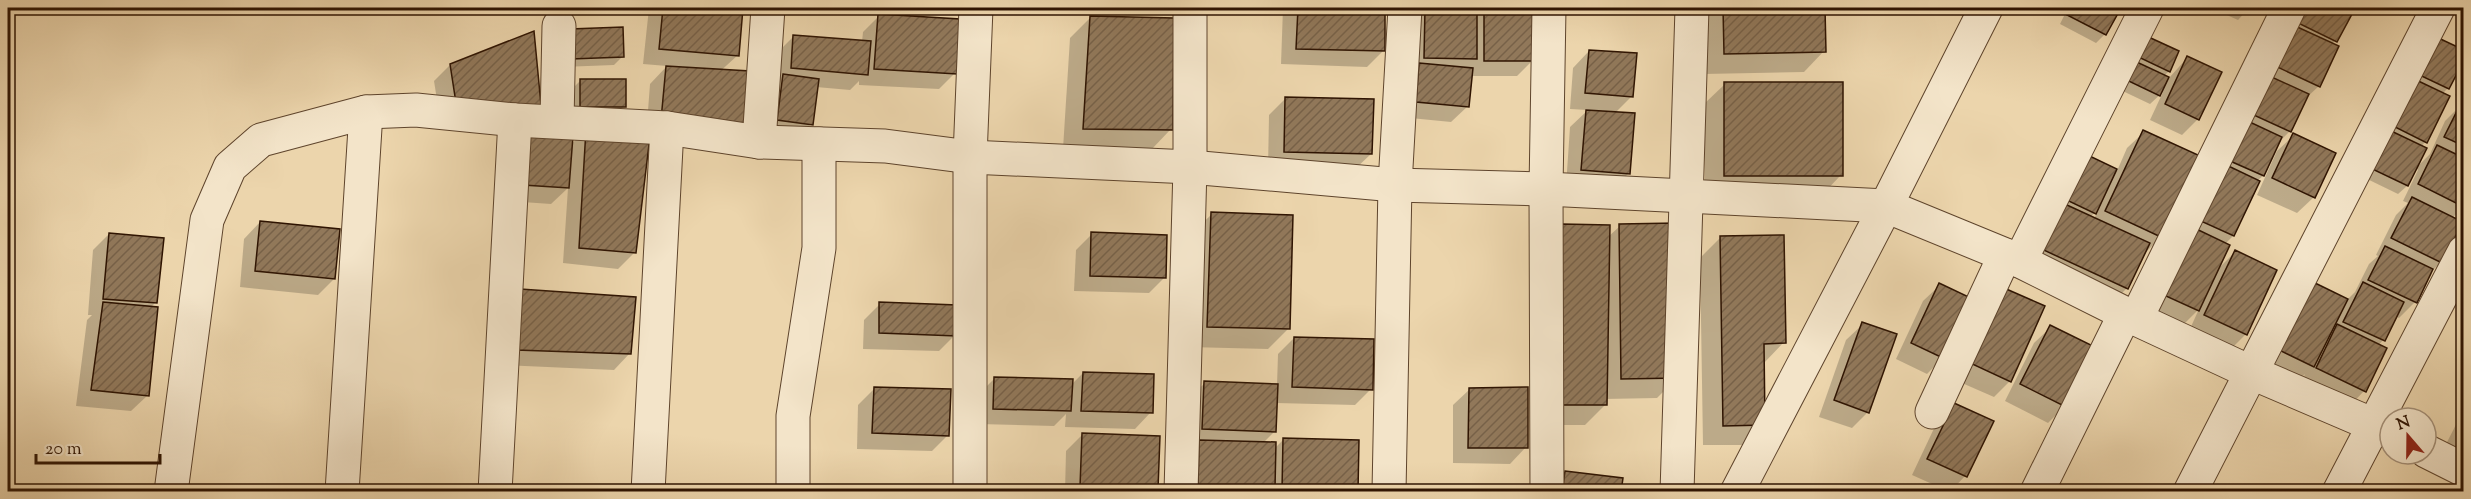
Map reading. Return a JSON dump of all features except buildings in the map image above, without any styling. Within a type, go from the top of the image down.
[{"type":"street","points":[[759,142],[768,8]]},
{"type":"street","points":[[970,492],[970,157],[976,8]]},
{"type":"street","points":[[1181,492],[1190,167],[1190,8]]},
{"type":"street","points":[[1389,492],[1395,185],[1405,8]]},
{"type":"street","points":[[1547,492],[1546,189],[1550,8]]},
{"type":"street","points":[[1677,492],[1692,8]]},
{"type":"street","points":[[1737,492],[1986,8]]},
{"type":"street","points":[[1932,412],[2147,8]]},
{"type":"street","points":[[2037,492],[2131,317],[2289,8]]},
{"type":"street","points":[[2190,492],[2438,8]]},
{"type":"street","points":[[557,121],[559,26]]},
{"type":"street","points":[[171,492],[207,220],[230,167],[261,140],[366,112],[416,110],[514,120],[667,129],[759,142],[885,146],[970,157],[1190,167],[1395,185],[1546,189],[1886,206],[2012,258],[2131,317],[2250,372],[2378,426]]},
{"type":"street","points":[[342,492],[366,112]]},
{"type":"street","points":[[495,492],[514,120]]},
{"type":"street","points":[[648,492],[667,129]]},
{"type":"street","points":[[793,492],[793,416],[819,248],[819,144]]},
{"type":"street","points":[[2392,406],[2463,252]]},
{"type":"street","points":[[2340,492],[2378,434]]},
{"type":"street","points":[[2438,457],[2463,470]]}]
